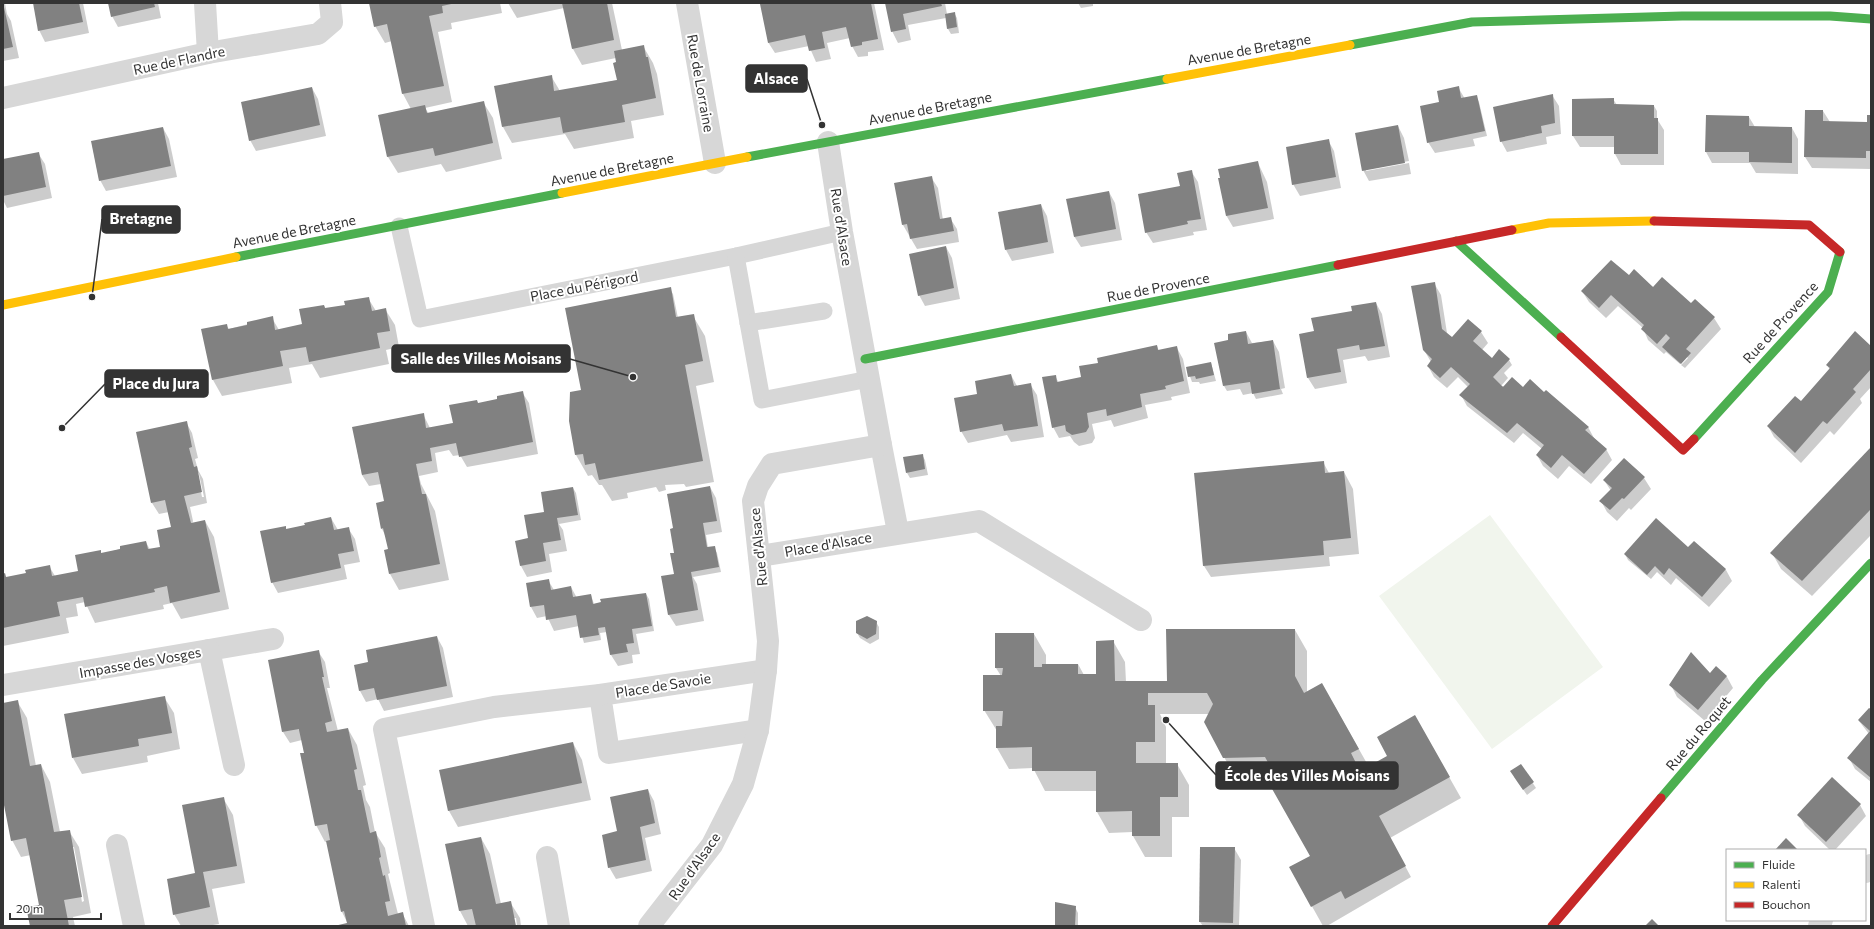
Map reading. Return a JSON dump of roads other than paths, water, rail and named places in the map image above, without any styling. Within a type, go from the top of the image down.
[{"type":"street","points":[[205,3],[208,53]]},
{"type":"street","name":"Rue de Flandre","points":[[3,98],[208,53],[318,34],[332,22],[330,3]]},
{"type":"street","name":"Rue de Lorraine","points":[[687,3],[714,163]]},
{"type":"street","name":"Avenue de Bretagne","points":[[3,305],[198,264],[399,226],[714,163],[1472,22],[1610,10],[1830,16],[1871,19]]},
{"type":"street","name":"Rue d'Alsace","points":[[649,926],[712,845],[742,784],[758,730],[766,670],[768,641],[753,501],[758,486],[772,464],[881,445],[842,232],[828,142]]},
{"type":"street","name":"Rue de Provence","points":[[867,369],[1456,241],[1549,223],[1661,221],[1809,226],[1840,251],[1828,292],[1682,450],[1456,241]]},
{"type":"street","points":[[881,445],[898,532]]},
{"type":"street","name":"Place d'Alsace","points":[[759,556],[898,532],[979,521],[1141,620]]},
{"type":"street","name":"Rue du Roquet","points":[[1552,926],[1762,680],[1871,564]]},
{"type":"street","points":[[209,650],[273,639]]},
{"type":"street","name":"Impasse des Vosges","points":[[3,685],[209,650],[234,765]]},
{"type":"street","name":"Place de Savoie","points":[[758,730],[610,754],[600,694],[766,670]]},
{"type":"street","points":[[424,926],[384,729],[494,707],[600,694]]},
{"type":"street","points":[[117,845],[134,926]]},
{"type":"street","points":[[547,857],[559,926]]},
{"type":"lane","name":"Place du Périgord","points":[[399,226],[420,319],[736,256],[842,232]]},
{"type":"lane","points":[[736,256],[762,400],[867,369]]},
{"type":"lane","points":[[748,323],[824,311]]},
{"type":"place","name":"Alsace","points":[[822,125]]},
{"type":"place","name":"Bretagne","points":[[92,297]]},
{"type":"place","name":"Salle des Villes Moisans","points":[[633,377]]},
{"type":"place","name":"Place du Jura","points":[[62,428]]},
{"type":"place","name":"École des Villes Moisans","points":[[1166,720]]}]
